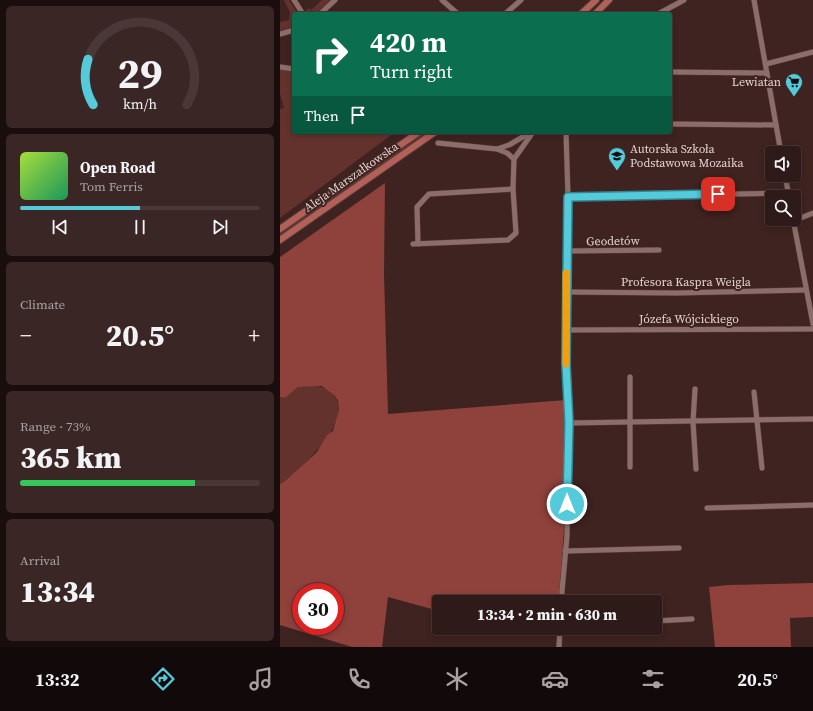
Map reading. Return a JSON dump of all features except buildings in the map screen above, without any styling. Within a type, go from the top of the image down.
[{"type":"main road","points":[[583,12],[596,0]]},
{"type":"main road","points":[[597,12],[609,0]]},
{"type":"main road","name":"Aleja Marszałkowska","points":[[280,229],[416,134]]},
{"type":"main road","name":"Aleja Marszałkowska","points":[[280,240],[432,134]]},
{"type":"street","points":[[294,0],[302,12]]},
{"type":"street","points":[[322,12],[335,0]]},
{"type":"street","points":[[442,0],[456,12]]},
{"type":"street","points":[[508,12],[521,0]]},
{"type":"street","points":[[662,12],[684,0]]},
{"type":"street","points":[[754,0],[780,146]]},
{"type":"street","points":[[280,34],[292,31]]},
{"type":"street","points":[[766,64],[813,52]]},
{"type":"street","points":[[280,67],[292,69]]},
{"type":"street","points":[[672,72],[768,73]]},
{"type":"street","points":[[672,124],[776,125]]},
{"type":"street","points":[[497,149],[509,146],[529,134]]},
{"type":"street","points":[[513,189],[429,194],[417,207],[416,244],[508,240],[516,233],[513,189],[514,160],[531,134]]},
{"type":"street","points":[[562,595],[565,551],[569,423],[566,330],[568,197],[566,134]]},
{"type":"street","points":[[438,143],[497,149],[507,153],[514,160]]},
{"type":"street","points":[[568,197],[765,195]]},
{"type":"street","points":[[801,217],[813,212]]},
{"type":"street","points":[[794,226],[806,290],[811,300],[813,324]]},
{"type":"street","name":"Geodetów","points":[[567,251],[659,250]]},
{"type":"street","name":"Profesora Kaspra Weigla","points":[[566,292],[677,293],[806,290]]},
{"type":"street","name":"Józefa Wójcickiego","points":[[566,330],[813,329]]},
{"type":"street","points":[[630,377],[630,467]]},
{"type":"street","points":[[694,390],[693,422],[696,469]]},
{"type":"street","points":[[754,392],[762,468]]},
{"type":"street","points":[[569,423],[813,419]]},
{"type":"street","points":[[707,508],[813,505]]},
{"type":"street","points":[[565,551],[679,548]]},
{"type":"street","points":[[662,620],[692,619]]},
{"type":"street","points":[[559,647],[560,635]]},
{"type":"shaded area","points":[[284,0],[289,0],[297,12],[292,12],[292,27],[280,31],[280,22],[289,20],[290,12]]},
{"type":"shaded area","points":[[322,0],[331,0],[317,12],[305,11],[309,8],[311,10]]},
{"type":"shaded area","points":[[280,69],[292,71],[292,134],[392,134],[280,218],[280,109],[284,108],[280,94]]},
{"type":"shaded area","points":[[420,134],[428,134],[280,237],[280,232]]},
{"type":"shaded area","points":[[385,183],[384,274],[388,414],[566,400],[565,514],[559,595],[432,595],[432,609],[388,597],[382,647],[352,647],[313,635],[344,635],[344,583],[292,583],[292,629],[280,625],[280,484],[317,452],[327,435],[333,431],[339,410],[338,401],[334,395],[322,386],[298,387],[285,398],[280,397],[280,257]]},
{"type":"shaded area","points":[[313,386],[326,389],[332,393],[336,399],[339,409],[337,421],[331,433],[312,456],[284,483],[280,484],[280,397],[285,398],[298,387]]},
{"type":"shaded area","points":[[813,583],[813,617],[790,618],[791,647],[715,647],[709,587],[728,585]]},
{"type":"slow traffic","points":[[566,273],[566,364]]},
{"type":"place","name":"Lewiatan","points":[[794,97]]},
{"type":"place","name":"Autorska Szkoła Podstawowa Mozaika","points":[[617,171]]},
{"type":"route","points":[[567,504],[569,423],[569,399],[566,364],[568,197],[718,194]]}]
